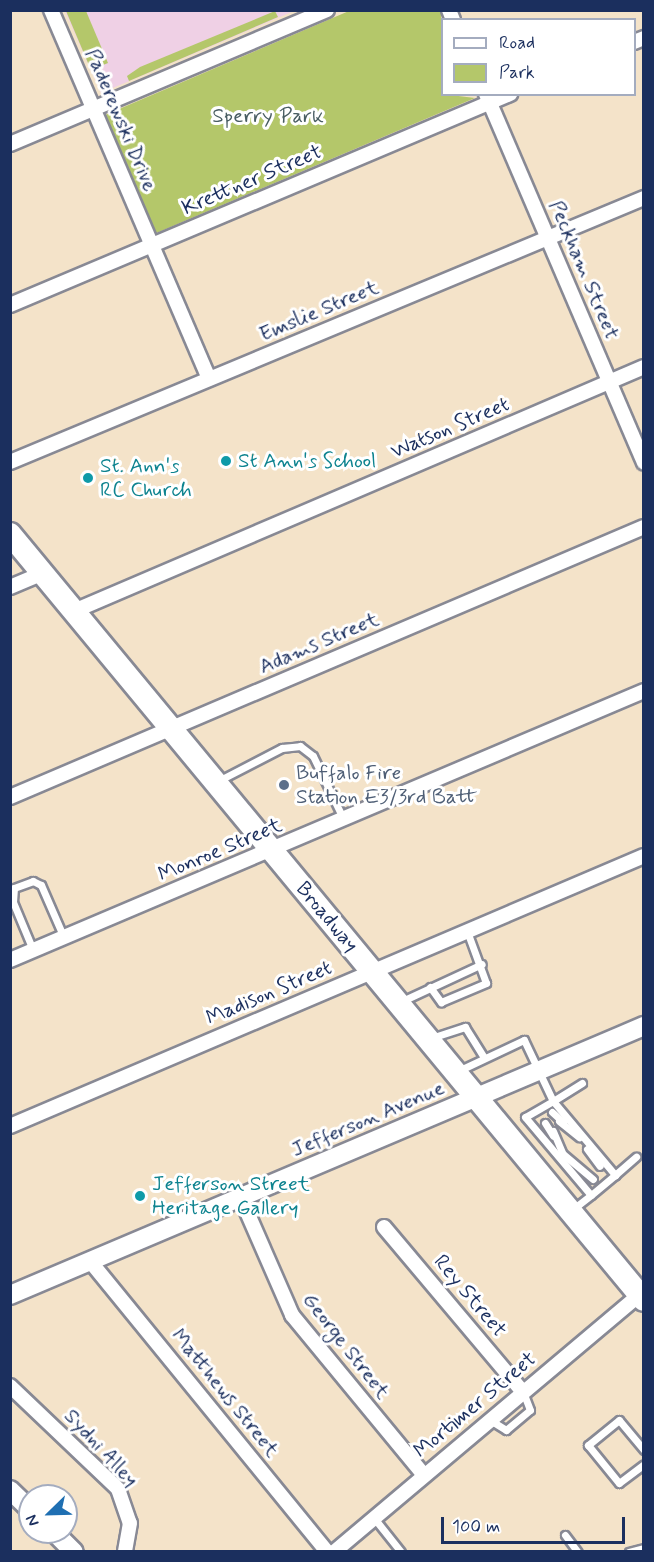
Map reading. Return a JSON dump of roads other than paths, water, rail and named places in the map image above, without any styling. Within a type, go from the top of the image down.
[{"type":"main road","name":"Broadway","points":[[10,534],[642,1295]]},
{"type":"street","name":"Paderewski Drive","points":[[51,10],[209,379]]},
{"type":"street","points":[[10,144],[94,109],[299,16],[327,10]]},
{"type":"street","name":"Peckham Street","points":[[488,99],[644,463]]},
{"type":"street","name":"Krettner Street","points":[[10,305],[488,99]]},
{"type":"street","name":"Emslie Street","points":[[10,462],[644,198]]},
{"type":"street","name":"Watson Street","points":[[74,611],[644,367]]},
{"type":"street","name":"Adams Street","points":[[10,797],[644,527]]},
{"type":"street","points":[[10,587],[43,573]]},
{"type":"street","name":"Monroe Street","points":[[10,960],[272,851],[644,691]]},
{"type":"street","name":"Madison Street","points":[[10,1126],[644,856]]},
{"type":"street","name":"Jefferson Avenue","points":[[10,1295],[644,1026]]},
{"type":"street","name":"George Street","points":[[241,1198],[291,1315],[424,1475]]},
{"type":"street","name":"Rey Street","points":[[384,1227],[523,1392]]},
{"type":"street","name":"Matthews Street","points":[[90,1261],[327,1551]]},
{"type":"street","name":"Mortimer Street","points":[[334,1551],[642,1295]]},
{"type":"street","name":"Sydni Alley","points":[[10,1386],[118,1490],[130,1523],[125,1551]]},
{"type":"lane","points":[[216,783],[282,748],[300,746],[313,756],[344,820]]},
{"type":"lane","points":[[33,951],[13,902],[14,888],[33,881],[40,885],[64,938]]},
{"type":"lane","points":[[430,987],[441,1002],[486,983],[482,964],[467,931]]},
{"type":"lane","points":[[398,1003],[482,964]]},
{"type":"lane","points":[[428,1039],[465,1027],[484,1058]]},
{"type":"lane","points":[[455,1072],[524,1040],[552,1101],[600,1166]]},
{"type":"lane","points":[[582,1083],[525,1118],[561,1156],[591,1195]]},
{"type":"lane","points":[[552,1112],[615,1175]]},
{"type":"lane","points":[[559,1121],[580,1139],[591,1157]]},
{"type":"lane","points":[[545,1123],[561,1156],[593,1179]]},
{"type":"lane","points":[[553,1131],[561,1156],[585,1169]]},
{"type":"lane","points":[[568,1131],[580,1139]]},
{"type":"lane","points":[[561,1156],[563,1143]]},
{"type":"lane","points":[[561,1156],[573,1156]]},
{"type":"lane","points":[[570,1211],[636,1157]]},
{"type":"lane","points":[[644,1450],[619,1420],[588,1445],[619,1483],[644,1464]]},
{"type":"lane","points":[[374,1518],[401,1551]]},
{"type":"lane","points":[[564,1535],[578,1551]]},
{"type":"lane","points":[[629,1551],[644,1548]]},
{"type":"place","name":"St Ann's School","points":[[226,461]]},
{"type":"place","name":"St. Ann's RC Church","points":[[88,478]]},
{"type":"place","name":"Buffalo Fire Station E3/3rd Batt","points":[[284,785]]},
{"type":"place","name":"Jefferson Street Heritage Gallery","points":[[140,1196]]},
{"type":"park label","name":"Sperry Park","points":[[268,116]]}]
